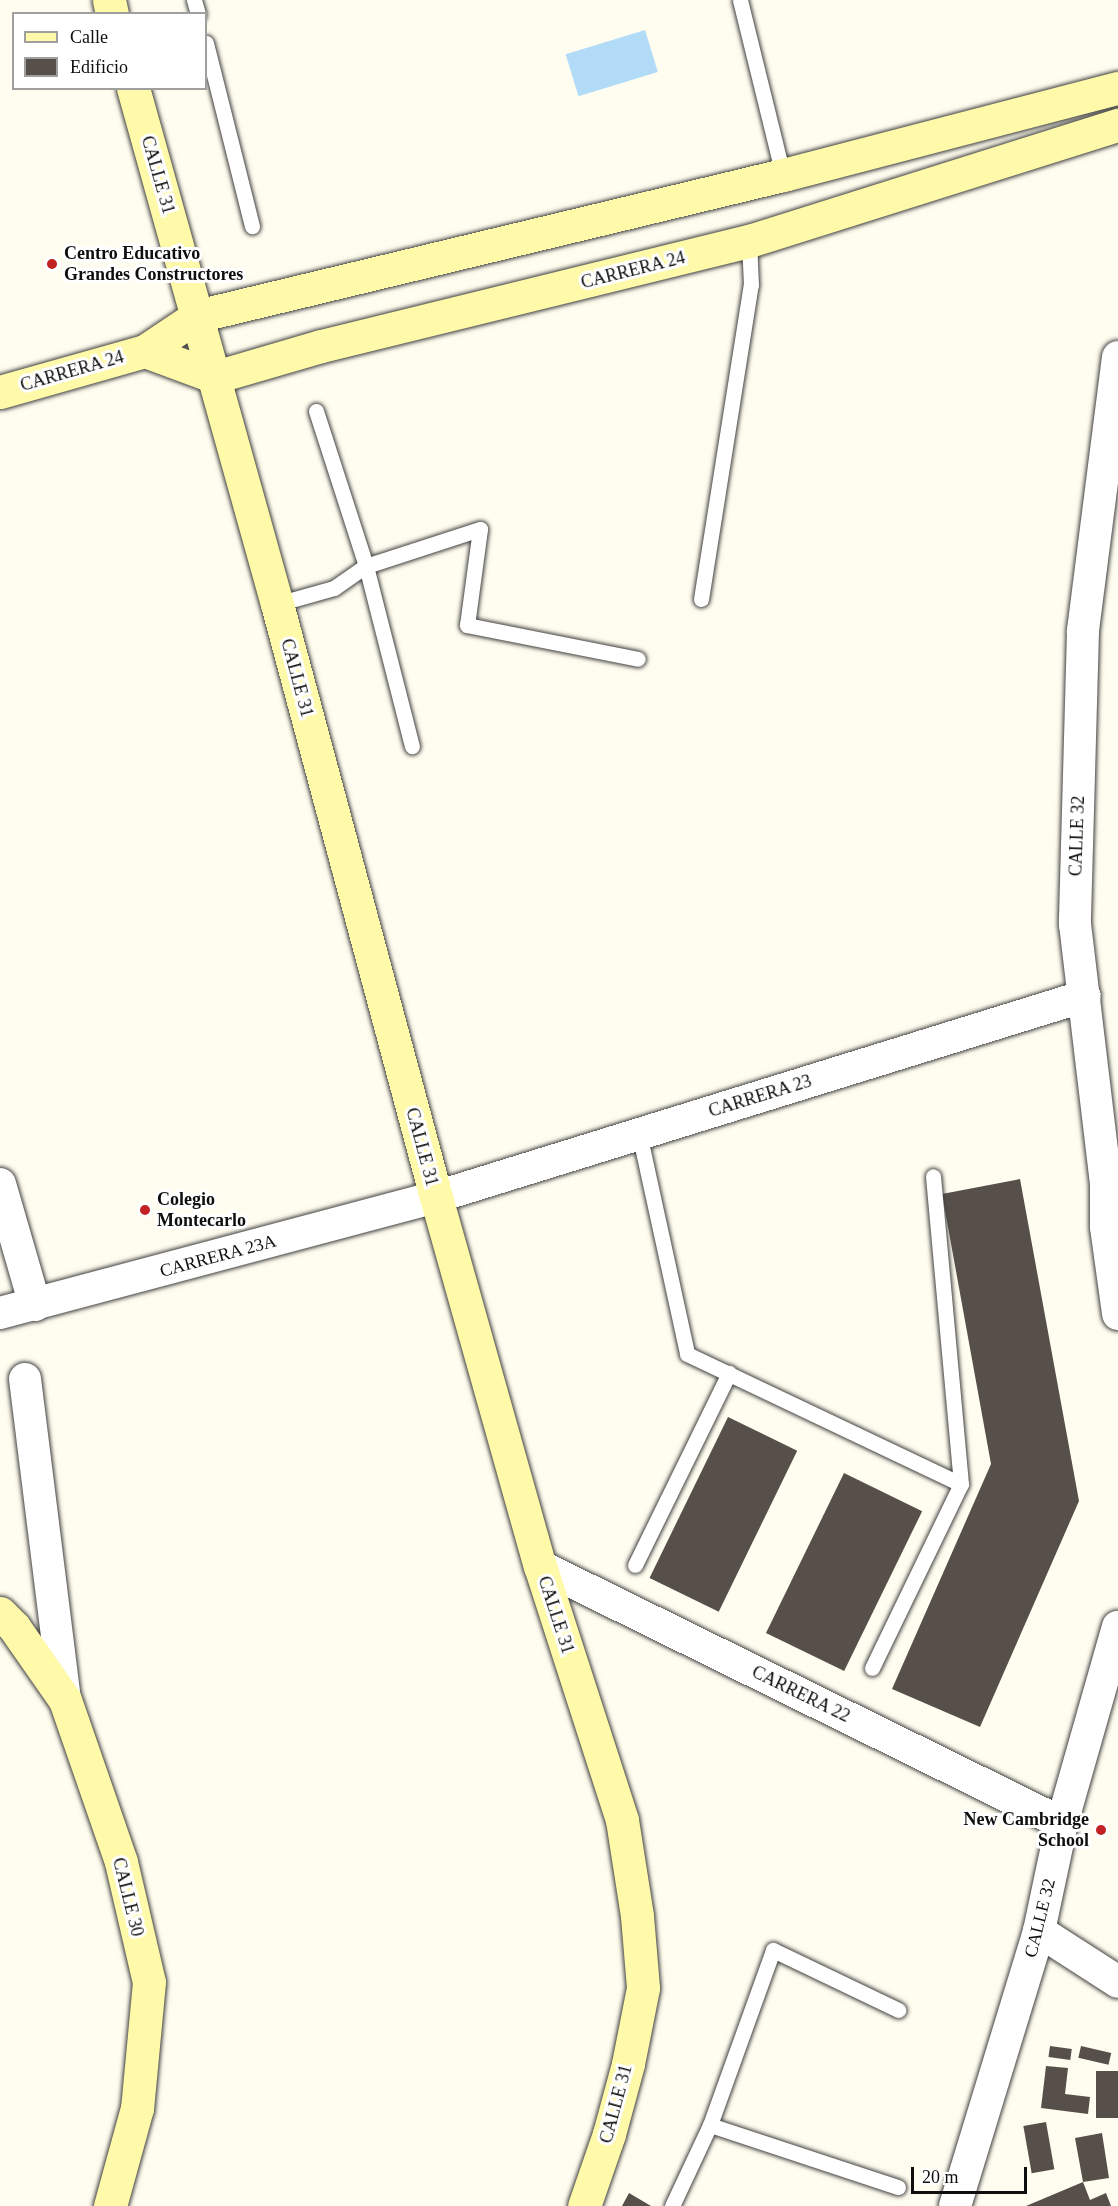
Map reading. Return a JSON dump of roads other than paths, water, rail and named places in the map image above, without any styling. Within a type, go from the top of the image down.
[{"type":"street","name":"CARRERA 24","points":[[0,392],[145,351],[197,316],[783,175],[1118,88]]},
{"type":"street","name":"CALLE 31","points":[[134,90],[215,377],[436,1197],[540,1566],[622,1820],[637,1916],[643,1988],[609,2134],[584,2206]]},
{"type":"street","name":"CARRERA 24","points":[[145,351],[215,377],[321,346],[749,241],[1118,126]]},
{"type":"street","name":"CALLE 32","points":[[1118,357],[1113,422],[1083,631],[1075,924],[1112,1181],[1106,1227],[1118,1314]]},
{"type":"street","name":"CARRERA 23","points":[[436,1197],[1085,996]]},
{"type":"street","points":[[0,1184],[35,1305]]},
{"type":"street","name":"CARRERA 23A","points":[[0,1313],[436,1197]]},
{"type":"street","points":[[25,1379],[65,1700]]},
{"type":"street","name":"CARRERA 22","points":[[540,1566],[1062,1823]]},
{"type":"street","name":"CALLE 30","points":[[0,1613],[14,1627],[65,1700],[120,1862],[149,1982],[137,2108],[110,2206]]},
{"type":"street","name":"CALLE 32","points":[[955,2206],[1039,1931],[1062,1823],[1117,1631]]},
{"type":"street","points":[[1039,1931],[1118,1982]]},
{"type":"lane","points":[[740,0],[783,175]]},
{"type":"lane","points":[[207,47],[252,226]]},
{"type":"lane","points":[[701,599],[751,285],[749,241]]},
{"type":"lane","points":[[316,411],[366,566],[412,746]]},
{"type":"lane","points":[[277,604],[334,588],[366,566],[480,529],[467,625],[638,659]]},
{"type":"lane","points":[[639,1133],[687,1354],[961,1484]]},
{"type":"lane","points":[[872,1668],[961,1484],[933,1176]]},
{"type":"lane","points":[[634,1565],[729,1373]]},
{"type":"lane","points":[[672,2206],[710,2125],[772,1950],[898,2010]]},
{"type":"lane","points":[[710,2125],[898,2187]]},
{"type":"water","points":[[645,30],[658,72],[578,96],[566,54]]},
{"type":"place","name":"Centro Educativo Grandes Constructores","points":[[52,264]]},
{"type":"place","name":"Colegio Montecarlo","points":[[145,1210]]},
{"type":"place","name":"New Cambridge School","points":[[1101,1830]]}]
